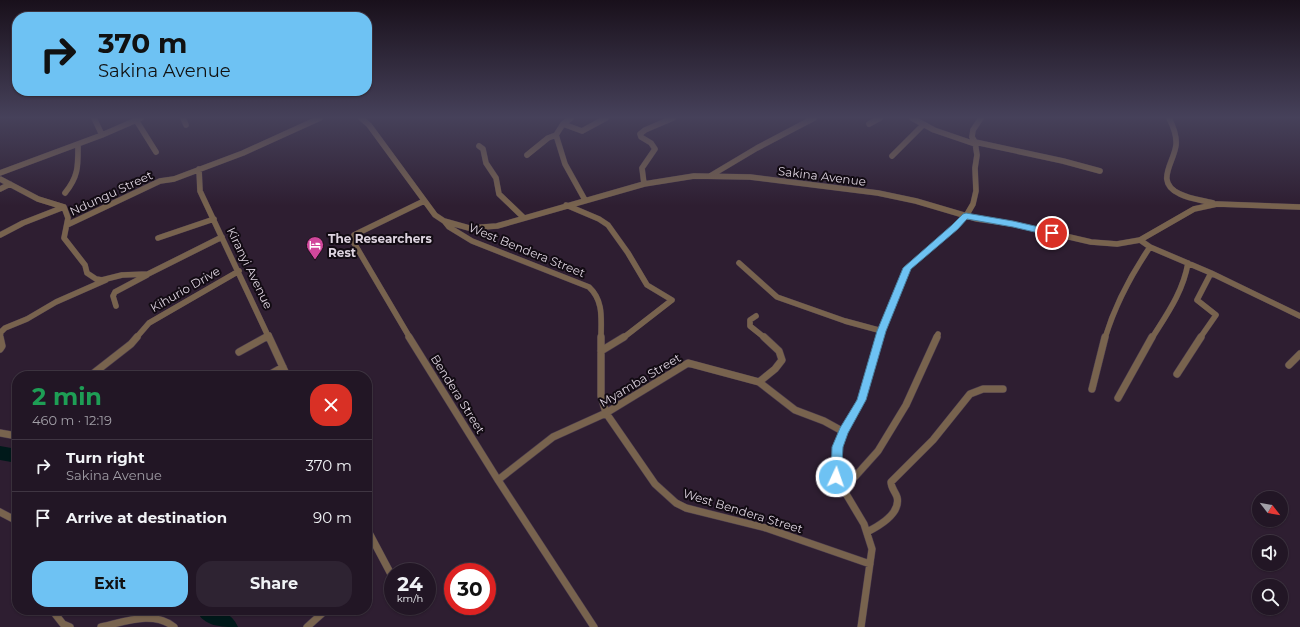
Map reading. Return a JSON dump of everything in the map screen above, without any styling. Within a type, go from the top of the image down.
[{"type":"street","points":[[0,173],[69,147]]},
{"type":"street","points":[[64,193],[78,174],[78,147]]},
{"type":"street","points":[[154,147],[156,152]]},
{"type":"street","name":"Ndungu Street","points":[[67,225],[146,187],[199,170],[257,147]]},
{"type":"street","points":[[385,147],[435,215],[444,222]]},
{"type":"street","points":[[481,147],[483,149],[486,163],[496,178],[499,194],[524,218]]},
{"type":"street","points":[[527,155],[537,147]]},
{"type":"street","points":[[560,147],[565,164],[585,200]]},
{"type":"street","points":[[644,184],[642,168],[655,149],[654,147]]},
{"type":"street","points":[[710,176],[758,147]]},
{"type":"street","points":[[892,156],[901,147]]},
{"type":"street","points":[[861,627],[872,549],[864,524],[836,477],[835,471],[838,447],[844,432],[861,400],[882,331],[907,268],[955,227],[966,216],[973,204],[976,191],[975,147]]},
{"type":"street","points":[[997,147],[1063,160],[1100,171]]},
{"type":"street","points":[[1176,147],[1167,173],[1168,184],[1178,193],[1216,204]]},
{"type":"street","name":"Kiranyi Avenue","points":[[199,170],[200,191],[285,371]]},
{"type":"street","name":"Sakina Avenue","points":[[444,222],[469,228],[497,226],[566,205],[644,184],[694,176],[750,178],[878,193],[916,201],[966,216],[1013,224],[1092,242],[1117,244],[1140,240],[1194,209],[1216,204],[1300,207]]},
{"type":"street","points":[[0,179],[38,199],[64,207],[68,213],[64,238],[85,265],[87,273],[96,279],[108,279]]},
{"type":"street","points":[[0,189],[10,184]]},
{"type":"street","name":"Bendera Street","points":[[424,201],[358,232],[354,235],[353,239],[416,348],[498,480],[576,602],[594,627]]},
{"type":"street","points":[[566,205],[600,219],[608,225],[628,253],[647,285],[672,300],[616,343],[601,350]]},
{"type":"street","points":[[0,235],[23,223],[64,207]]},
{"type":"street","points":[[158,238],[214,219]]},
{"type":"street","name":"West Bendera Street","points":[[444,222],[449,227],[472,241],[530,263],[592,290],[599,298],[601,396],[606,413],[655,484],[676,503],[686,508],[766,528],[870,564]]},
{"type":"street","points":[[116,306],[113,296],[115,292],[222,237]]},
{"type":"street","points":[[1140,240],[1150,247],[1211,273],[1300,316]]},
{"type":"street","points":[[1092,389],[1102,344],[1108,326],[1133,270],[1150,247]]},
{"type":"street","points":[[739,263],[777,297],[846,321],[882,331]]},
{"type":"street","points":[[1118,398],[1145,349],[1179,293],[1185,279],[1188,263]]},
{"type":"street","name":"Kihurio Drive","points":[[96,371],[131,344],[149,323],[239,271]]},
{"type":"street","points":[[1177,374],[1216,315],[1214,312],[1200,305],[1197,300],[1211,273]]},
{"type":"street","points":[[0,349],[2,346],[0,336],[1,332],[5,328],[27,319],[56,302],[108,279],[122,275],[148,274]]},
{"type":"street","points":[[756,316],[750,320],[750,326],[774,345],[782,356],[782,361],[779,365],[759,382]]},
{"type":"street","points":[[843,490],[878,451],[906,405],[938,334]]},
{"type":"street","points":[[239,352],[269,335]]},
{"type":"street","points":[[1289,365],[1300,354]]},
{"type":"street","name":"Myamba Street","points":[[498,480],[553,437],[606,413],[688,363],[759,382],[796,410],[824,421],[844,432]]},
{"type":"street","points":[[276,371],[283,367]]},
{"type":"street","points":[[867,532],[885,522],[896,506],[897,497],[890,486],[891,482],[933,440],[970,394],[982,389],[1003,389]]},
{"type":"street","points":[[0,433],[12,435]]},
{"type":"street","points":[[0,512],[12,518]]},
{"type":"street","points":[[372,538],[385,563]]},
{"type":"street","points":[[56,615],[63,624],[70,627]]},
{"type":"street","points":[[307,627],[320,615]]},
{"type":"street","points":[[101,627],[129,621],[154,618],[170,622],[174,627]]},
{"type":"waterway","points":[[0,453],[12,455]]},
{"type":"waterway","points":[[212,615],[229,627]]},
{"type":"place","name":"The Researchers Rest","points":[[315,260]]},
{"type":"route","points":[[836,477],[835,471],[838,447],[844,432],[861,400],[882,331],[907,268],[966,216],[1013,224],[1052,233]]}]
